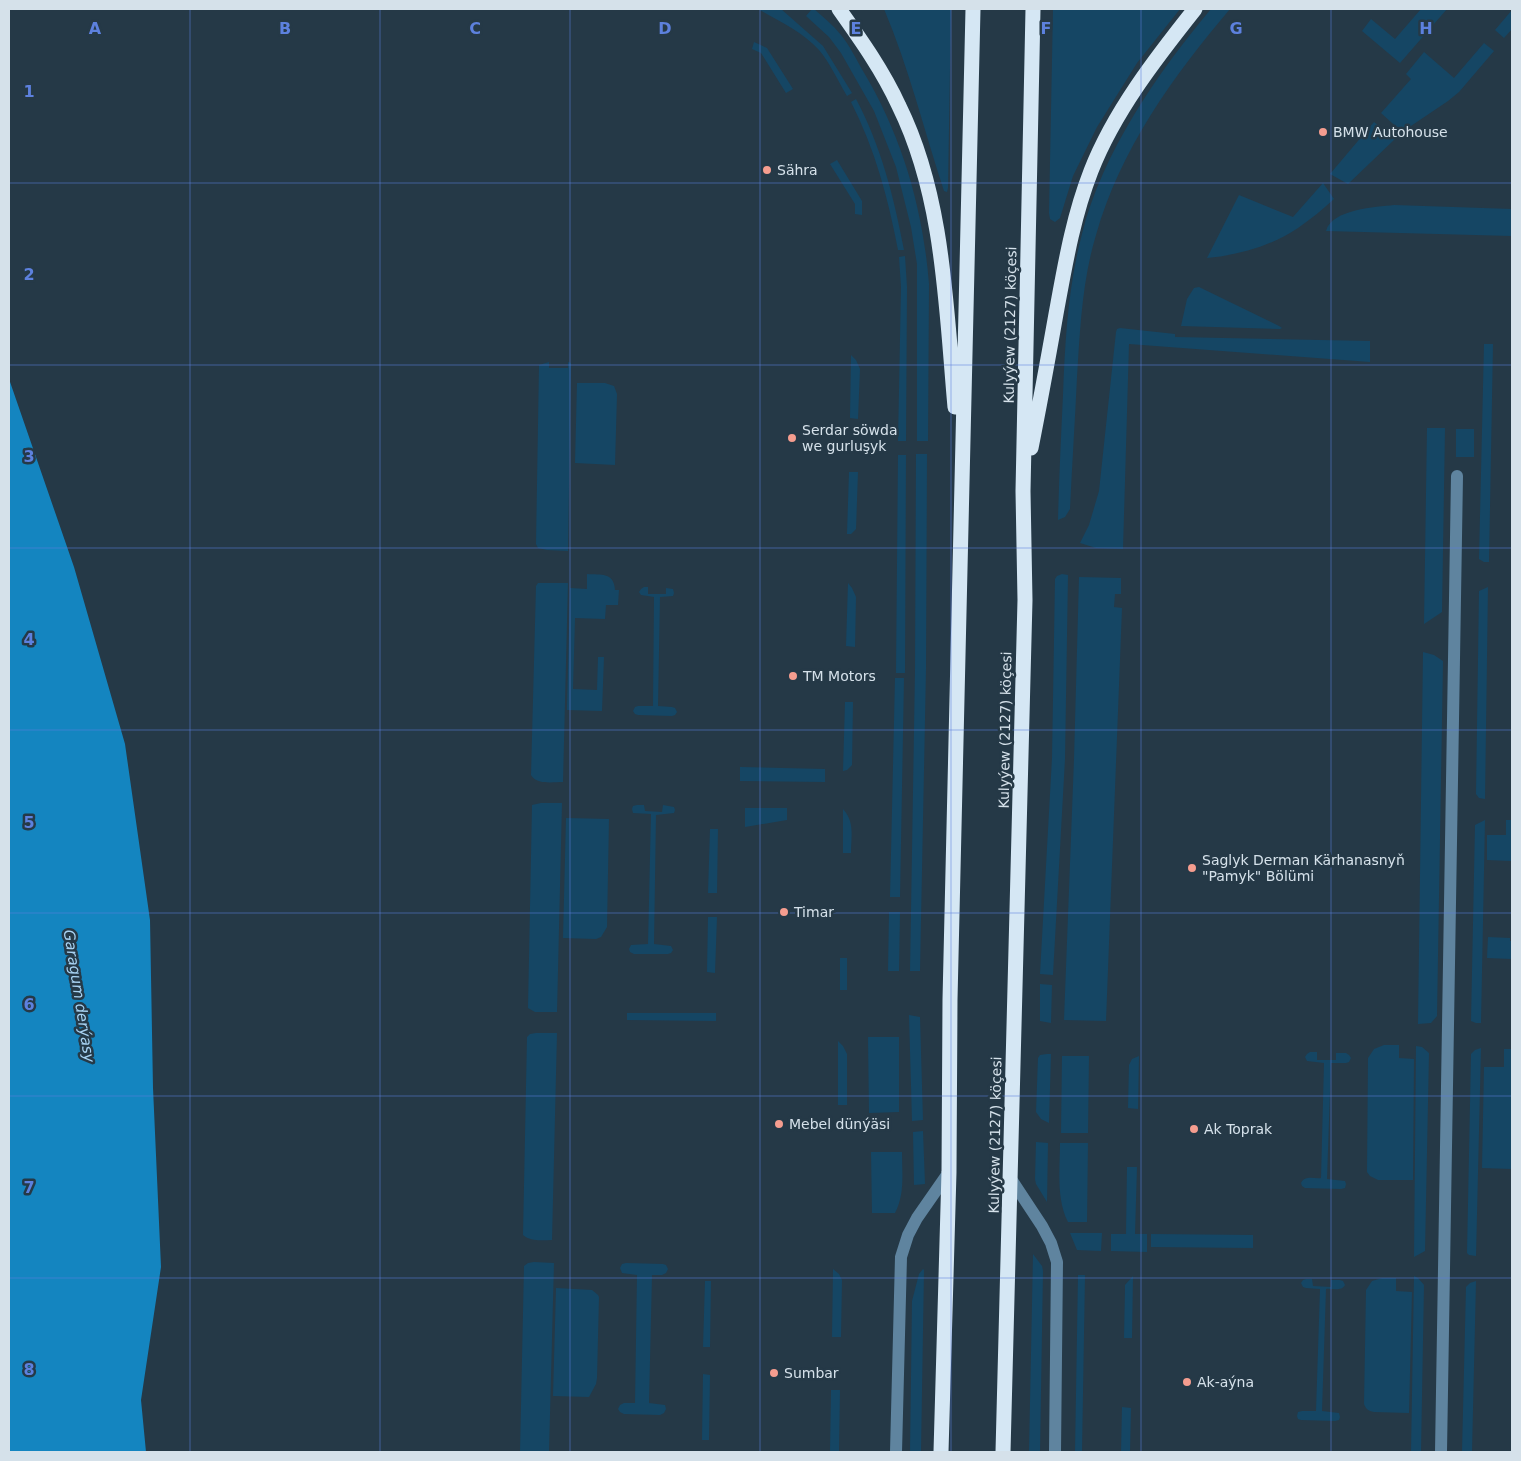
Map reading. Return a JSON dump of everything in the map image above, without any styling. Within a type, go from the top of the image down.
[{"type":"highway","points":[[839,9],[875,63],[899,106],[914,143],[929,189],[942,268],[962,474]]},
{"type":"highway","points":[[941,1452],[949,1172],[950,1000],[973,9]]},
{"type":"highway","name":"Kulyýew (2127) köçesi","points":[[1003,1452],[1025,600],[1023,491],[1033,9]]},
{"type":"highway","points":[[1023,491],[1067,254],[1077,212],[1091,170],[1109,132],[1127,103],[1149,70],[1195,9]]},
{"type":"street","points":[[1441,1452],[1457,476]]},
{"type":"street","points":[[896,1452],[901,1256],[917,1218],[949,1172]]},
{"type":"street","points":[[1011,1179],[1042,1226],[1051,1243],[1056,1262],[1055,1452]]},
{"type":"shaded area","points":[[758,9],[781,9],[823,46],[852,93],[847,96],[827,61],[813,44],[790,27]]},
{"type":"shaded area","points":[[812,9],[828,21],[844,39],[877,96],[899,147],[916,200],[922,228],[929,284],[928,441],[917,441],[917,264],[911,227],[896,167],[874,111],[841,53],[829,37],[806,16]]},
{"type":"shaded area","points":[[884,9],[951,9],[947,192],[944,191],[909,76]]},
{"type":"shaded area","points":[[1053,9],[1180,9],[1137,63],[1097,127],[1073,176],[1060,218],[1055,222],[1050,219],[1049,213]]},
{"type":"shaded area","points":[[1211,9],[1230,9],[1188,61],[1151,115],[1119,173],[1096,235],[1091,252],[1081,324],[1070,509],[1065,517],[1058,520],[1066,334],[1073,274],[1082,234],[1103,174],[1134,115],[1171,59]]},
{"type":"shaded area","points":[[1421,9],[1447,9],[1400,63],[1362,31],[1371,19],[1395,39]]},
{"type":"shaded area","points":[[1512,10],[1512,29],[1504,38],[1495,30]]},
{"type":"shaded area","points":[[754,42],[767,48],[793,89],[786,93],[761,53],[752,49]]},
{"type":"shaded area","points":[[1484,43],[1494,51],[1459,92],[1448,101],[1402,132],[1381,113],[1411,79],[1406,74],[1424,52],[1454,78]]},
{"type":"shaded area","points":[[856,99],[880,153],[896,211],[904,250],[898,250],[880,174],[860,120],[851,102]]},
{"type":"shaded area","points":[[1374,122],[1395,139],[1348,184],[1330,174]]},
{"type":"shaded area","points":[[837,160],[862,201],[862,215],[855,214],[855,204],[830,164]]},
{"type":"shaded area","points":[[1323,183],[1334,199],[1298,228],[1277,240],[1254,249],[1231,255],[1207,258],[1239,195],[1293,217]]},
{"type":"shaded area","points":[[1394,205],[1512,209],[1512,236],[1326,231],[1337,218],[1355,210]]},
{"type":"shaded area","points":[[905,256],[907,287],[906,441],[898,441],[901,287],[899,257]]},
{"type":"shaded area","points":[[1199,287],[1282,328],[1181,326],[1187,299],[1194,288]]},
{"type":"shaded area","points":[[1120,328],[1175,334],[1175,337],[1370,341],[1370,362],[1129,344],[1123,549],[1096,548],[1080,543],[1089,525],[1099,491],[1116,332]]},
{"type":"shaded area","points":[[1484,344],[1493,344],[1489,562],[1479,559]]},
{"type":"shaded area","points":[[851,355],[856,360],[860,369],[858,419],[850,418]]},
{"type":"shaded area","points":[[549,362],[549,368],[568,368],[568,362],[571,363],[568,551],[547,550],[538,548],[536,544],[539,365]]},
{"type":"shaded area","points":[[577,383],[605,383],[614,386],[617,394],[615,465],[575,463]]},
{"type":"shaded area","points":[[1427,428],[1445,428],[1442,612],[1424,624]]},
{"type":"shaded area","points":[[1456,429],[1474,429],[1474,457],[1456,457]]},
{"type":"shaded area","points":[[916,454],[927,454],[926,669],[920,971],[910,971],[915,670]]},
{"type":"shaded area","points":[[898,455],[906,455],[905,673],[896,673]]},
{"type":"shaded area","points":[[849,472],[858,472],[856,529],[851,534],[847,534]]},
{"type":"shaded area","points":[[587,574],[609,577],[614,584],[615,590],[619,590],[618,605],[606,605],[605,619],[575,618],[573,689],[597,690],[598,657],[604,657],[602,711],[567,710],[570,588],[587,589]]},
{"type":"shaded area","points":[[1062,574],[1068,575],[1065,759],[1053,975],[1040,974],[1052,758],[1055,579]]},
{"type":"shaded area","points":[[1079,577],[1121,578],[1121,594],[1115,594],[1114,607],[1122,608],[1106,1021],[1064,1020]]},
{"type":"shaded area","points":[[538,583],[568,583],[563,782],[541,782],[531,775],[536,586]]},
{"type":"shaded area","points":[[848,583],[856,597],[855,647],[846,646]]},
{"type":"shaded area","points":[[644,587],[648,587],[648,594],[666,594],[666,588],[673,589],[674,593],[673,596],[660,597],[658,706],[675,708],[677,712],[672,716],[638,715],[633,711],[638,706],[653,706],[654,597],[641,595],[639,592]]},
{"type":"shaded area","points":[[1488,587],[1485,799],[1479,798],[1476,794],[1479,591]]},
{"type":"shaded area","points":[[1423,652],[1434,655],[1443,661],[1437,1016],[1431,1023],[1418,1024]]},
{"type":"shaded area","points":[[895,678],[904,678],[900,897],[890,897]]},
{"type":"shaded area","points":[[845,702],[853,702],[852,765],[843,771]]},
{"type":"shaded area","points":[[740,767],[825,769],[825,782],[740,781]]},
{"type":"shaded area","points":[[562,803],[557,1012],[535,1012],[528,1008],[532,805]]},
{"type":"shaded area","points":[[644,805],[645,811],[662,812],[663,805],[674,807],[675,810],[674,813],[656,815],[654,944],[671,946],[673,950],[668,954],[634,954],[629,949],[631,945],[648,944],[651,814],[633,813],[633,806]]},
{"type":"shaded area","points":[[745,808],[787,808],[787,820],[745,827]]},
{"type":"shaded area","points":[[843,809],[851,824],[851,853],[843,853]]},
{"type":"shaded area","points":[[566,818],[609,819],[607,927],[601,937],[596,939],[563,938]]},
{"type":"shaded area","points":[[1485,820],[1481,1023],[1476,1023],[1471,1021],[1475,825]]},
{"type":"shaded area","points":[[1506,820],[1512,820],[1511,861],[1487,860],[1487,835],[1506,835]]},
{"type":"shaded area","points":[[710,829],[718,829],[717,893],[708,893]]},
{"type":"shaded area","points":[[889,912],[900,912],[899,971],[888,971]]},
{"type":"shaded area","points":[[708,917],[717,917],[715,973],[707,972]]},
{"type":"shaded area","points":[[1488,937],[1510,938],[1510,941],[1512,941],[1512,959],[1487,958]]},
{"type":"shaded area","points":[[840,958],[847,958],[847,990],[840,990]]},
{"type":"shaded area","points":[[1040,984],[1052,985],[1051,1023],[1040,1021]]},
{"type":"shaded area","points":[[627,1013],[716,1013],[716,1021],[627,1020]]},
{"type":"shaded area","points":[[909,1015],[920,1017],[923,1120],[912,1121]]},
{"type":"shaded area","points":[[557,1033],[552,1240],[533,1240],[523,1235],[527,1037],[530,1034]]},
{"type":"shaded area","points":[[868,1037],[899,1037],[899,1112],[869,1113]]},
{"type":"shaded area","points":[[838,1041],[847,1054],[847,1105],[838,1105]]},
{"type":"shaded area","points":[[1384,1045],[1399,1045],[1399,1058],[1414,1059],[1413,1180],[1378,1180],[1367,1172],[1368,1058],[1374,1049]]},
{"type":"shaded area","points":[[1416,1046],[1422,1047],[1429,1053],[1425,1251],[1414,1257]]},
{"type":"shaded area","points":[[1481,1048],[1476,1256],[1467,1253],[1471,1054]]},
{"type":"shaded area","points":[[1504,1049],[1512,1049],[1512,1169],[1482,1168],[1484,1067],[1504,1067]]},
{"type":"shaded area","points":[[1310,1052],[1317,1052],[1317,1060],[1336,1060],[1336,1053],[1346,1053],[1351,1058],[1346,1063],[1331,1063],[1327,1179],[1345,1181],[1345,1188],[1341,1189],[1305,1188],[1301,1183],[1307,1178],[1321,1178],[1324,1063],[1307,1061],[1305,1057]]},
{"type":"shaded area","points":[[1051,1054],[1049,1123],[1041,1119],[1036,1112],[1038,1058],[1040,1055]]},
{"type":"shaded area","points":[[1062,1056],[1089,1056],[1088,1133],[1061,1133]]},
{"type":"shaded area","points":[[1139,1056],[1138,1109],[1128,1108],[1129,1065],[1132,1059]]},
{"type":"shaded area","points":[[923,1131],[925,1184],[914,1185],[913,1132]]},
{"type":"shaded area","points":[[1036,1142],[1048,1143],[1047,1202],[1035,1179]]},
{"type":"shaded area","points":[[1060,1143],[1088,1143],[1087,1222],[1068,1222],[1064,1213],[1060,1193]]},
{"type":"shaded area","points":[[871,1152],[902,1152],[902,1191],[895,1213],[872,1213]]},
{"type":"shaded area","points":[[1127,1167],[1137,1167],[1135,1234],[1147,1234],[1147,1252],[1111,1251],[1111,1234],[1126,1234]]},
{"type":"shaded area","points":[[1070,1233],[1102,1233],[1101,1251],[1077,1250]]},
{"type":"shaded area","points":[[1151,1234],[1253,1235],[1253,1248],[1151,1247]]},
{"type":"shaded area","points":[[1033,1254],[1042,1266],[1043,1271],[1040,1452],[1029,1452]]},
{"type":"shaded area","points":[[534,1262],[554,1263],[549,1452],[520,1452],[524,1266]]},
{"type":"shaded area","points":[[622,1264],[663,1264],[668,1269],[662,1275],[652,1275],[649,1403],[665,1405],[664,1413],[660,1415],[624,1414],[618,1409],[624,1403],[635,1403],[637,1275],[622,1273],[620,1268]]},
{"type":"shaded area","points":[[833,1269],[842,1280],[841,1337],[832,1337]]},
{"type":"shaded area","points":[[923,1269],[921,1452],[910,1452],[912,1301],[919,1274]]},
{"type":"shaded area","points":[[1078,1275],[1085,1275],[1082,1452],[1075,1452]]},
{"type":"shaded area","points":[[1133,1276],[1132,1338],[1124,1338],[1125,1285]]},
{"type":"shaded area","points":[[1414,1276],[1424,1285],[1421,1452],[1411,1452]]},
{"type":"shaded area","points":[[1382,1278],[1396,1278],[1396,1291],[1412,1292],[1409,1413],[1374,1412],[1368,1410],[1364,1404],[1366,1290],[1372,1281]]},
{"type":"shaded area","points":[[1306,1279],[1312,1279],[1313,1286],[1331,1287],[1331,1280],[1343,1281],[1345,1285],[1339,1289],[1326,1289],[1322,1411],[1339,1413],[1339,1420],[1335,1421],[1301,1420],[1297,1416],[1298,1412],[1316,1411],[1320,1289],[1303,1287],[1301,1283]]},
{"type":"shaded area","points":[[705,1281],[711,1281],[710,1347],[703,1347]]},
{"type":"shaded area","points":[[1476,1281],[1472,1452],[1462,1452],[1466,1287]]},
{"type":"shaded area","points":[[556,1288],[592,1290],[599,1297],[597,1378],[589,1397],[553,1396]]},
{"type":"shaded area","points":[[703,1374],[710,1375],[709,1440],[702,1440]]},
{"type":"shaded area","points":[[831,1390],[840,1390],[839,1452],[830,1452]]},
{"type":"shaded area","points":[[1122,1407],[1131,1408],[1130,1452],[1121,1452]]},
{"type":"water","name":"Garagum derýasy","points":[[9,379],[74,567],[125,744],[150,920],[153,1088],[161,1267],[141,1400],[146,1452],[9,1452]]},
{"type":"place","name":"BMW Autohouse","points":[[1323,132]]},
{"type":"place","name":"Sähra","points":[[767,170]]},
{"type":"place","name":"Serdar söwda we gurluşyk","points":[[792,438]]},
{"type":"place","name":"TM Motors","points":[[793,676]]},
{"type":"place","name":"Saglyk Derman Kärhanasnyň \"Pamyk\" Bölümi","points":[[1192,868]]},
{"type":"place","name":"Timar","points":[[784,912]]},
{"type":"place","name":"Mebel dünýäsi","points":[[779,1124]]},
{"type":"place","name":"Ak Toprak","points":[[1194,1129]]},
{"type":"place","name":"Sumbar","points":[[774,1373]]},
{"type":"place","name":"Ak-aýna","points":[[1187,1382]]}]
